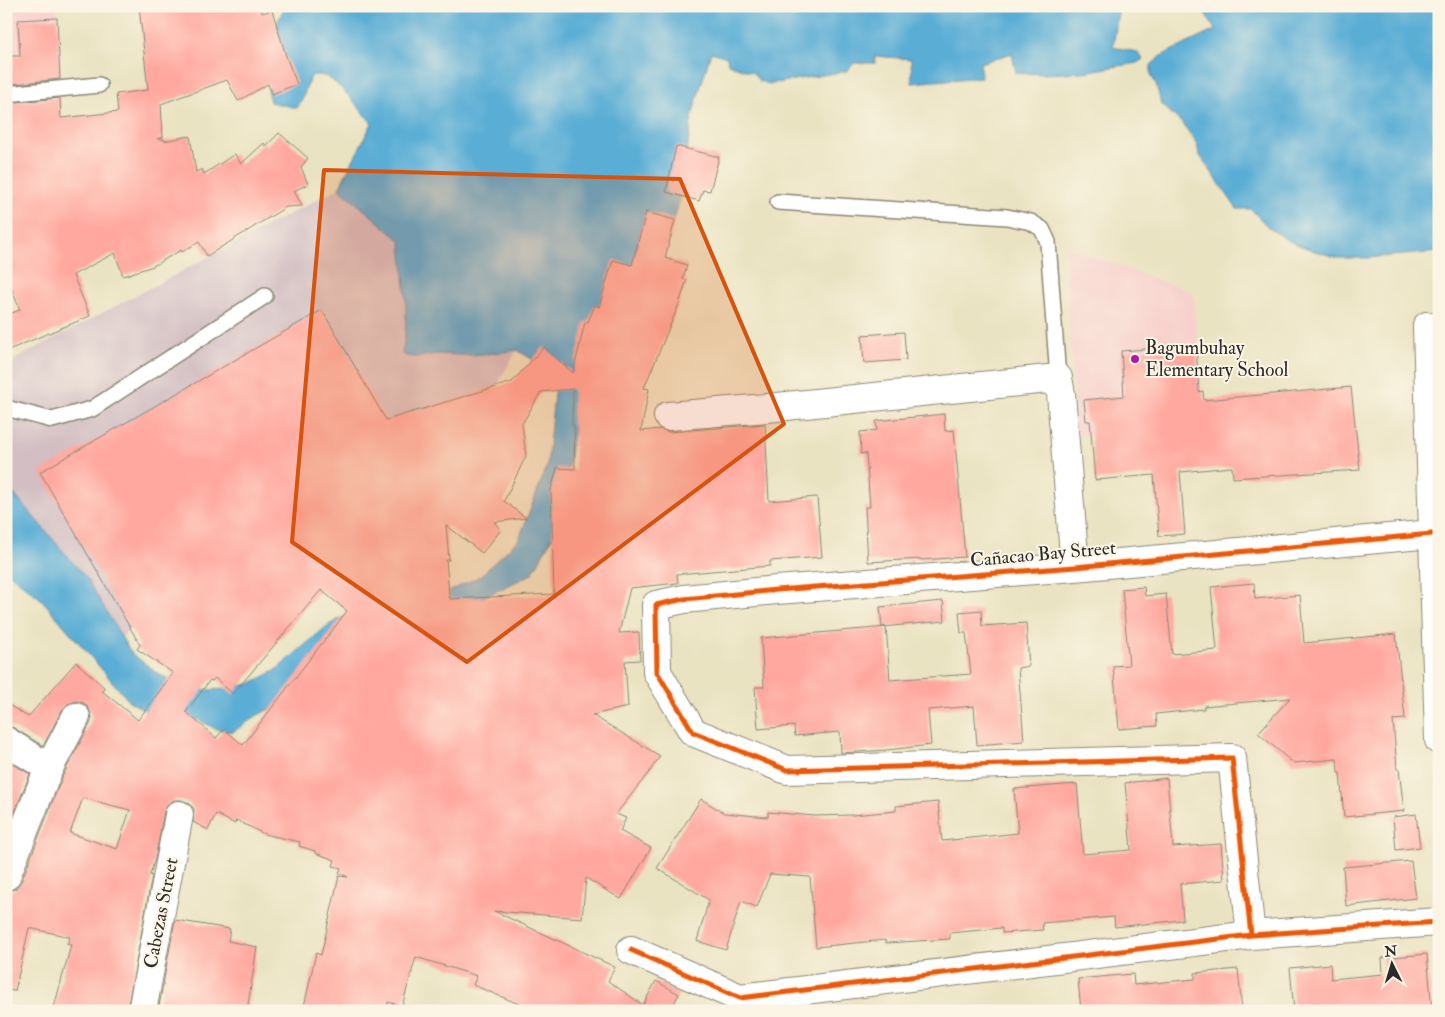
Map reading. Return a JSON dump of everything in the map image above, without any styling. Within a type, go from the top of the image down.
[{"type":"street","points":[[1427,326],[1439,740]]},
{"type":"street","points":[[668,416],[767,408],[1058,378],[1061,394],[1075,567]]},
{"type":"street","name":"Cañacao Bay Street","points":[[1251,935],[1232,758],[787,770],[693,732],[657,672],[656,605],[684,599],[777,590],[1075,567],[1432,534]]},
{"type":"street","points":[[6,876],[49,768],[76,717]]},
{"type":"street","points":[[6,741],[49,768]]},
{"type":"street","name":"Cabezas Street","points":[[142,1011],[179,814]]},
{"type":"street","points":[[631,950],[740,998],[1251,935],[1439,922]]},
{"type":"lane","points":[[6,94],[99,86]]},
{"type":"lane","points":[[778,202],[1007,217],[1031,222],[1042,229],[1048,242],[1058,378]]},
{"type":"lane","points":[[6,408],[52,420],[92,409],[265,296]]},
{"type":"highlighted area","points":[[324,170],[680,179],[784,424],[467,662],[292,542]]},
{"type":"shaded area","points":[[6,6],[57,6],[64,97],[6,102]]},
{"type":"shaded area","points":[[339,188],[401,241],[407,316],[402,354],[420,357],[438,354],[495,354],[517,350],[465,436],[131,628],[122,637],[87,579],[6,485],[6,364]]},
{"type":"shaded area","name":"Bagumbuhay Elementary School","points":[[1065,247],[1193,292],[1205,426],[1076,436]]},
{"type":"water","points":[[287,6],[1119,6],[1113,47],[1137,52],[1143,59],[1137,63],[1083,72],[1016,73],[1012,53],[980,63],[981,77],[912,83],[911,59],[875,56],[875,63],[854,63],[847,71],[769,84],[759,81],[754,73],[728,64],[727,57],[711,52],[692,116],[680,199],[674,220],[645,225],[639,236],[633,265],[582,376],[559,525],[532,574],[457,610],[256,716],[233,732],[216,729],[199,720],[157,717],[129,701],[41,599],[6,571],[6,485],[87,579],[131,653],[179,686],[203,690],[226,689],[249,684],[275,671],[327,626],[359,608],[448,592],[480,576],[519,539],[547,466],[556,374],[517,350],[482,354],[437,354],[415,357],[402,354],[406,312],[401,241],[339,188],[372,123],[336,83],[322,76],[312,75],[297,108],[270,102],[268,93],[276,48],[278,21],[284,8]]},
{"type":"water","points":[[1201,6],[1439,6],[1439,252],[1367,258],[1339,258],[1291,242],[1270,229],[1251,209],[1237,209],[1199,154],[1197,144],[1183,124],[1161,104],[1157,87],[1151,74],[1151,65],[1163,55],[1215,30]]},
{"type":"building","points":[[139,6],[261,6],[262,13],[272,10],[297,84],[272,94],[268,84],[238,101],[227,80],[161,104],[163,137],[157,139],[164,139],[164,141],[190,136],[196,172],[202,169],[204,174],[235,154],[241,164],[264,143],[266,146],[279,133],[308,158],[301,167],[308,184],[294,191],[302,206],[286,207],[207,256],[199,242],[153,266],[123,276],[115,253],[73,275],[90,316],[6,351],[6,315],[20,310],[6,275],[6,103],[60,98],[61,118],[118,112],[116,94],[148,90]]},
{"type":"building","points":[[57,18],[60,79],[6,85],[6,56],[20,56],[18,20]]},
{"type":"building","points":[[676,146],[719,157],[710,191],[703,190],[699,201],[666,192]]},
{"type":"building","points":[[646,212],[675,220],[665,258],[687,265],[683,279],[687,280],[644,388],[649,389],[641,431],[660,429],[669,432],[765,424],[769,501],[817,497],[822,557],[770,561],[770,566],[677,574],[678,583],[630,588],[619,633],[639,632],[640,660],[625,661],[628,707],[592,715],[660,756],[616,814],[626,818],[620,831],[651,848],[621,899],[586,878],[582,918],[494,911],[615,967],[608,981],[643,1005],[656,981],[679,994],[670,1011],[517,1011],[519,1004],[473,985],[477,976],[416,957],[402,1006],[388,1002],[387,1011],[303,1011],[316,953],[321,955],[339,876],[348,877],[339,873],[341,868],[333,866],[335,860],[299,846],[300,842],[264,834],[236,820],[235,824],[216,814],[208,830],[193,822],[194,809],[189,803],[181,800],[174,800],[168,804],[164,812],[156,855],[150,875],[152,876],[127,1011],[53,1011],[71,945],[67,944],[70,937],[29,928],[15,991],[6,990],[6,891],[15,889],[21,882],[63,775],[92,717],[84,703],[76,701],[68,704],[62,710],[43,746],[6,725],[6,703],[28,717],[76,662],[105,688],[102,691],[138,720],[173,673],[137,649],[140,645],[40,472],[322,310],[386,420],[512,382],[544,347],[573,373],[585,322],[588,322],[595,305],[599,307],[613,260],[632,265]],"holes":[[[573,389],[572,425],[574,425],[575,469],[557,468],[551,490],[554,594],[450,599],[446,560],[449,560],[446,525],[482,553],[501,530],[494,522],[526,518],[504,501],[526,456],[522,424],[541,392]],[[321,590],[347,611],[243,745],[224,729],[216,738],[186,712],[210,680],[212,681],[215,678],[233,694]],[[83,798],[130,810],[117,849],[70,833]]]},
{"type":"building","points":[[904,332],[906,360],[864,363],[862,335]]},
{"type":"building","points":[[1196,345],[1199,392],[1203,391],[1204,400],[1351,387],[1360,470],[1233,478],[1232,467],[1180,472],[1185,534],[1159,536],[1154,475],[1095,480],[1090,421],[1086,421],[1084,400],[1124,396],[1121,351]]},
{"type":"building","points":[[944,414],[945,431],[954,430],[965,557],[868,562],[865,507],[870,507],[866,453],[861,454],[860,432],[877,430],[876,421]]},
{"type":"building","points":[[1254,583],[1255,599],[1300,595],[1304,643],[1396,634],[1405,719],[1393,720],[1397,769],[1399,769],[1404,811],[1344,817],[1337,759],[1293,763],[1258,733],[1290,698],[1204,706],[1204,709],[1156,714],[1157,726],[1119,729],[1113,666],[1129,665],[1122,589],[1144,587],[1145,596],[1166,594],[1172,654],[1217,650],[1211,587]]},
{"type":"building","points":[[943,601],[945,621],[882,627],[880,607]]},
{"type":"building","points":[[981,610],[982,626],[1026,623],[1029,666],[1018,668],[1024,741],[977,745],[974,706],[928,710],[931,745],[887,750],[841,753],[840,732],[795,736],[794,726],[758,729],[755,687],[764,687],[761,638],[886,627],[890,680],[971,674],[966,633],[961,633],[959,612]]},
{"type":"building","points":[[6,760],[30,774],[6,833]]},
{"type":"building","points":[[1167,778],[1173,847],[1221,844],[1224,880],[1180,884],[1183,920],[1115,927],[1114,917],[1042,923],[1043,930],[1002,933],[1002,928],[950,933],[950,939],[886,943],[885,940],[816,947],[810,877],[770,874],[757,907],[741,901],[726,950],[697,941],[709,900],[657,868],[701,799],[724,813],[768,817],[768,812],[815,816],[852,815],[896,811],[896,806],[938,802],[942,841],[1018,833],[1014,789],[1077,784],[1083,854],[1131,850],[1125,783]]},
{"type":"building","points":[[1416,814],[1420,847],[1396,850],[1393,817]]},
{"type":"building","points":[[1411,861],[1416,898],[1346,906],[1343,867]]},
{"type":"building","points":[[175,920],[230,929],[228,941],[257,947],[247,1011],[177,1011],[159,1006]]},
{"type":"building","points":[[1427,954],[1432,1011],[1294,1011],[1290,968],[1330,964],[1331,979],[1383,974],[1382,958]]},
{"type":"building","points":[[1238,969],[1242,1011],[1081,1011],[1078,979],[1133,974],[1134,985],[1195,979],[1195,973]]},
{"type":"cycle path","points":[[1251,935],[1232,758],[787,770],[693,732],[657,672],[656,605],[684,599],[777,590],[1075,567],[1432,534]]},
{"type":"cycle path","points":[[631,950],[740,998],[1251,935],[1439,922]]},
{"type":"place","name":"Bagumbuhay Elementary School","points":[[1135,359]]}]
